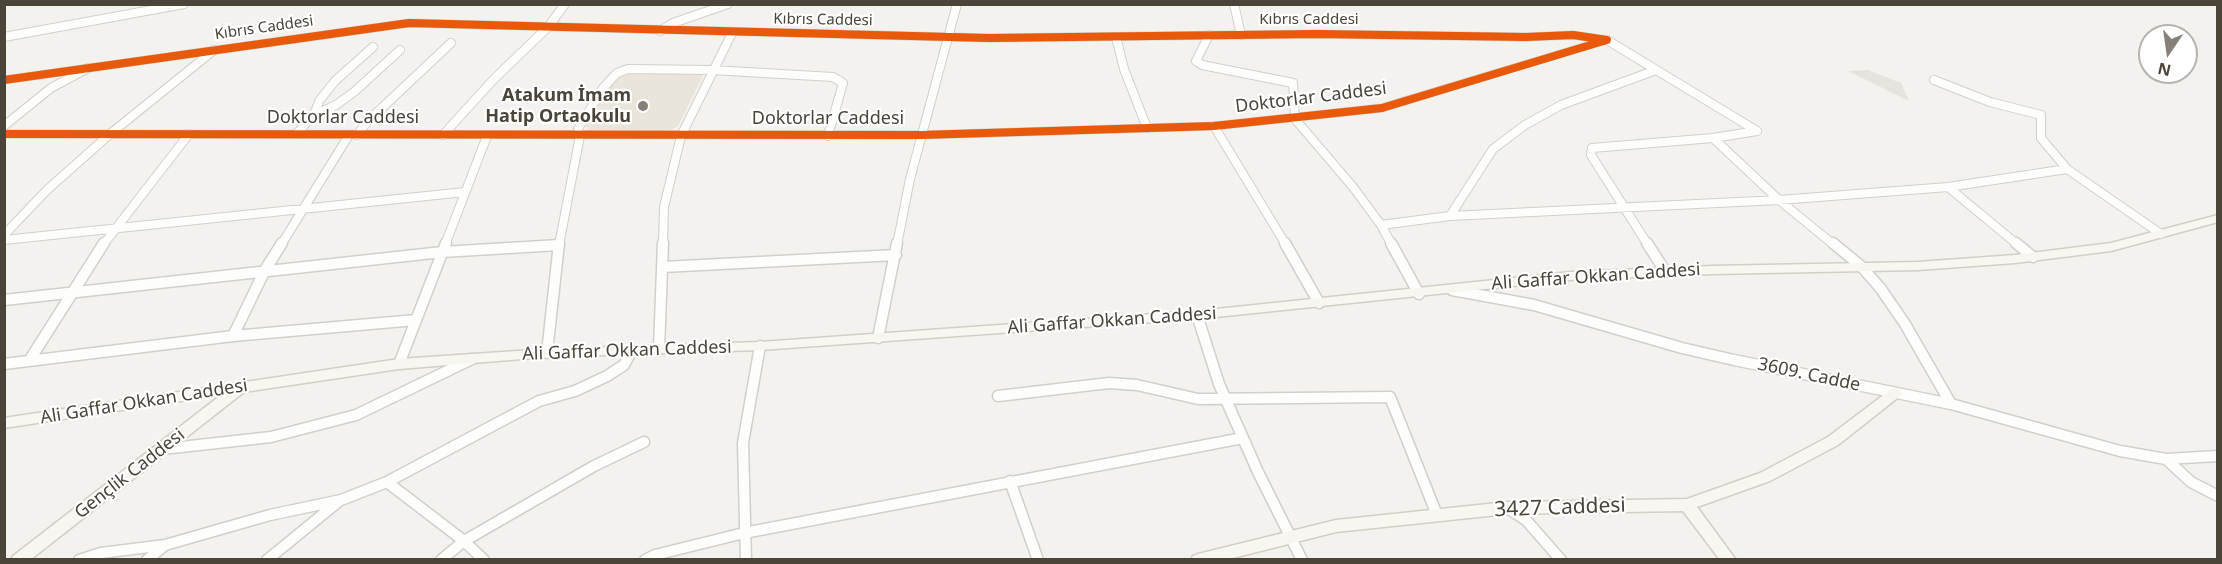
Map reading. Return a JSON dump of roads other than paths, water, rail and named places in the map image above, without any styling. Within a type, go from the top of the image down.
[{"type":"street","points":[[4,37],[184,4]]},
{"type":"street","points":[[443,135],[493,80],[548,27],[565,4]]},
{"type":"street","points":[[660,31],[673,23],[728,4]]},
{"type":"street","points":[[878,338],[921,135],[957,4]]},
{"type":"street","points":[[1234,4],[1241,35]]},
{"type":"street","name":"Kıbrıs Caddesi","points":[[4,80],[410,23],[947,38],[1573,35],[1607,40]]},
{"type":"street","points":[[659,348],[664,207],[681,136],[732,33]]},
{"type":"street","points":[[1209,35],[1196,61],[1202,65],[1293,83],[1295,119],[1353,187],[1381,225],[1419,294]]},
{"type":"street","points":[[1116,37],[1124,69],[1147,128]]},
{"type":"street","points":[[1607,40],[1757,131],[1713,138],[1592,148],[1591,155],[1665,271]]},
{"type":"street","name":"Doktorlar Caddesi","points":[[4,134],[828,136],[1214,126],[1382,108],[1607,40]]},
{"type":"street","points":[[233,336],[265,270],[353,135],[451,43]]},
{"type":"street","points":[[314,115],[319,101],[335,81],[373,47]]},
{"type":"street","points":[[4,235],[47,190],[110,134],[214,50]]},
{"type":"street","points":[[296,134],[314,115],[336,105],[354,92],[400,50]]},
{"type":"street","points":[[4,126],[51,88],[89,68]]},
{"type":"street","points":[[547,353],[559,245],[580,136],[578,129],[603,88],[617,73],[628,69],[712,70],[840,79],[843,83],[828,136]]},
{"type":"street","points":[[1450,216],[1494,149],[1525,125],[1561,105],[1656,70]]},
{"type":"street","points":[[1934,80],[1990,102],[2041,115],[2041,138],[2067,169],[2161,234]]},
{"type":"street","points":[[1214,126],[1276,226],[1319,303]]},
{"type":"street","points":[[29,361],[71,292],[115,228],[189,134]]},
{"type":"street","points":[[399,364],[487,136]]},
{"type":"street","points":[[1713,138],[1779,200],[1862,267],[1881,289],[1905,324],[1951,404]]},
{"type":"street","points":[[1381,225],[1450,216],[1779,200],[1948,187],[2067,169]]},
{"type":"street","points":[[1948,187],[2033,257]]},
{"type":"street","points":[[4,240],[465,192]]},
{"type":"street","name":"Ali Gaffar Okkan Caddesi","points":[[4,423],[399,364],[547,353],[760,346],[1197,315],[1419,294],[1511,281],[1665,271],[1918,266],[2033,257],[2111,247],[2217,218]]},
{"type":"street","points":[[4,300],[442,252],[559,245]]},
{"type":"street","points":[[663,267],[896,255]]},
{"type":"street","name":"3609. Cadde","points":[[1452,290],[1534,305],[1682,348],[1951,404],[2120,451],[2166,459],[2217,456]]},
{"type":"street","points":[[1197,315],[1226,398],[1243,438],[1302,560]]},
{"type":"street","points":[[4,364],[233,336],[416,320]]},
{"type":"street","points":[[746,560],[743,443],[760,346]]},
{"type":"street","points":[[79,560],[101,554],[165,545],[270,515],[341,500],[387,482],[539,401],[575,391],[607,376],[624,365],[632,350]]},
{"type":"street","points":[[163,449],[271,436],[356,415],[476,357]]},
{"type":"street","points":[[998,396],[1109,382],[1137,385],[1198,399],[1390,397],[1437,515]]},
{"type":"street","name":"Gençlik Caddesi","points":[[18,560],[241,387]]},
{"type":"street","name":"3427 Caddesi","points":[[1198,560],[1336,526],[1507,508],[1687,505],[1764,477],[1833,441],[1895,393]]},
{"type":"street","points":[[645,560],[655,555],[744,532],[1243,438]]},
{"type":"street","points":[[441,560],[464,541],[594,466],[644,442]]},
{"type":"street","points":[[2166,459],[2191,482],[2217,496]]},
{"type":"street","points":[[1010,481],[1038,560]]},
{"type":"street","points":[[387,482],[464,541],[484,560]]},
{"type":"street","points":[[267,560],[341,500]]},
{"type":"street","points":[[1687,505],[1729,560]]},
{"type":"street","points":[[1507,508],[1526,520],[1561,560]]},
{"type":"street","points":[[147,560],[165,545]]},
{"type":"place","name":"Atakum İmam Hatip Ortaokulu","points":[[643,106]]}]
